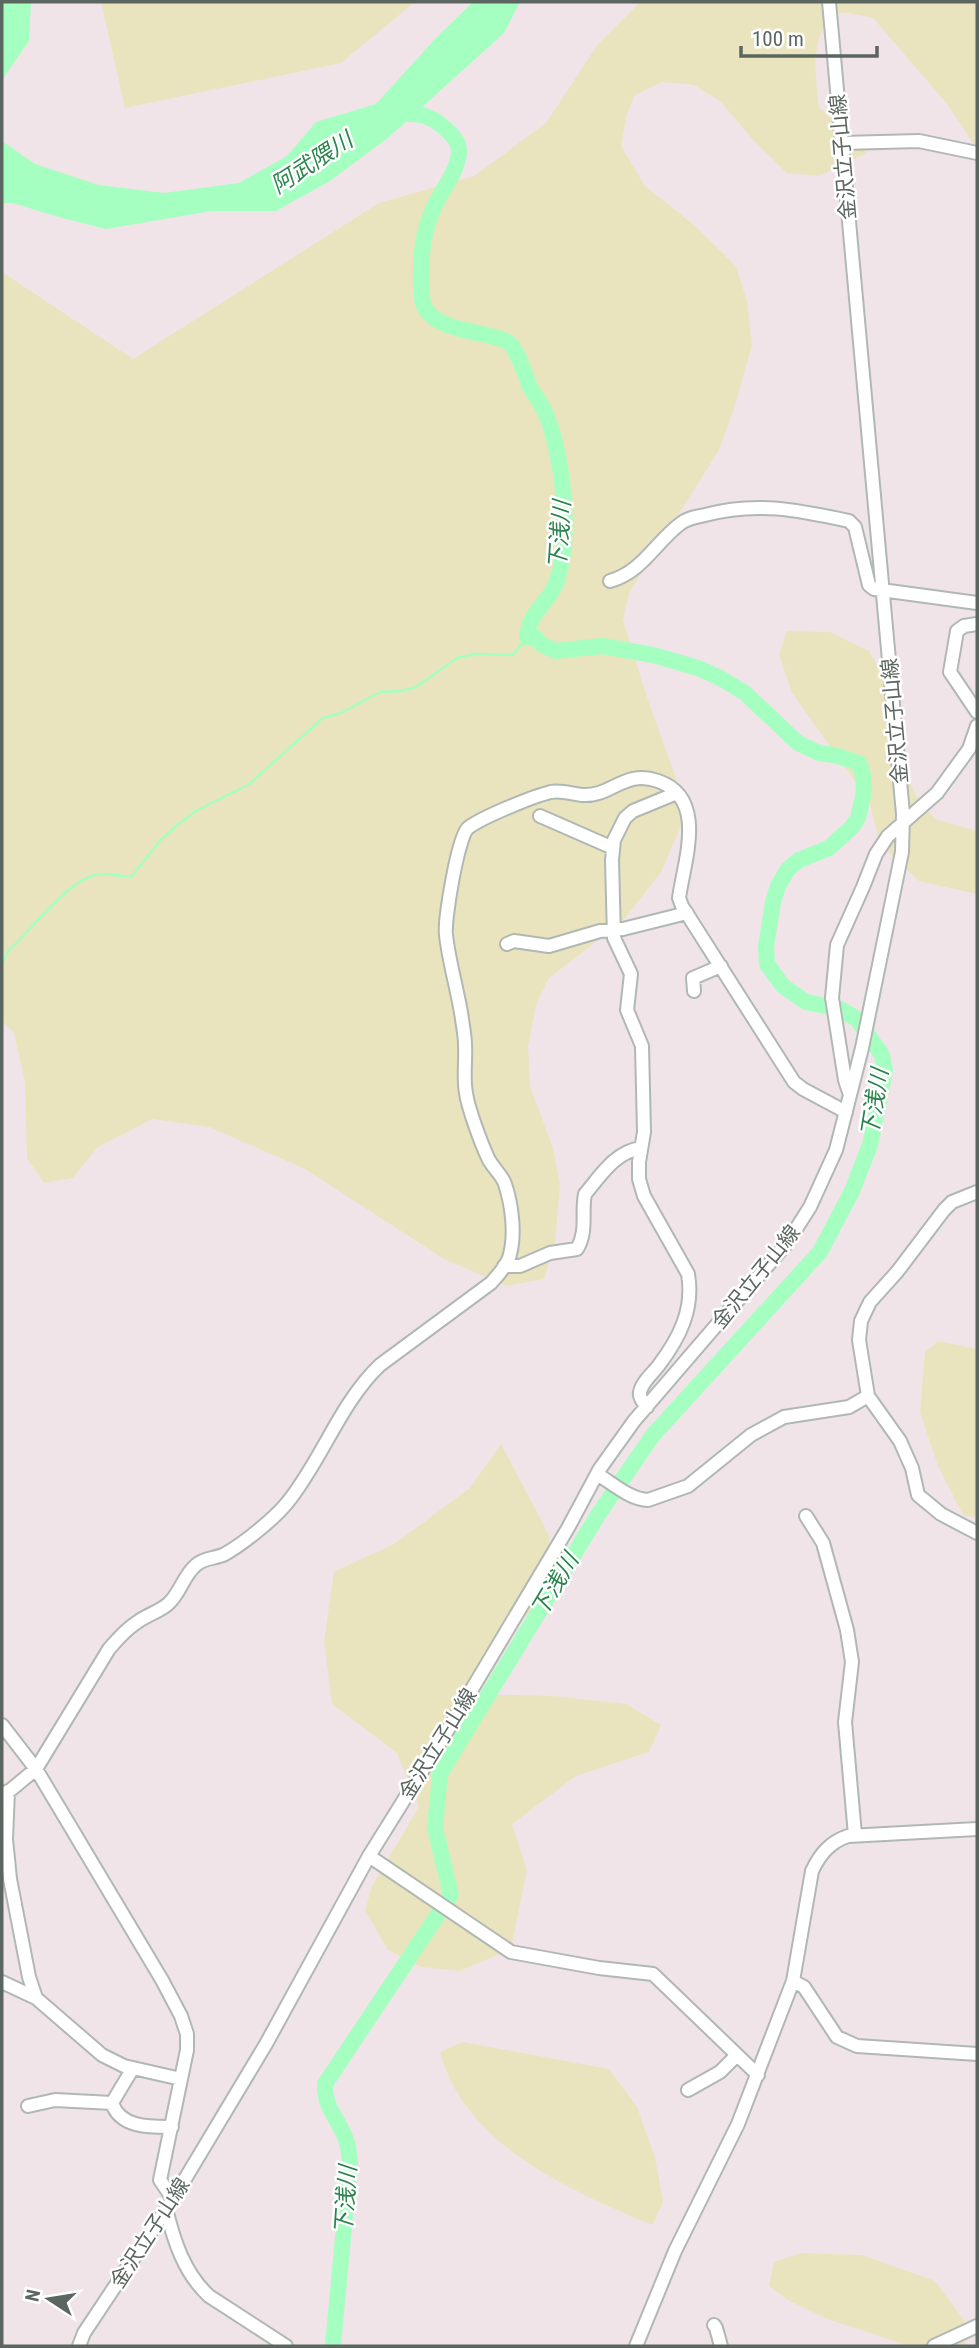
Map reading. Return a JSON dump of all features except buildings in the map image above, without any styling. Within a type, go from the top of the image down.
[{"type":"street","name":"金沢立子山線","points":[[79,2346],[84,2333],[169,2204],[267,2044],[369,1856],[450,1726],[568,1528],[597,1474],[647,1406],[788,1243],[810,1207],[836,1150],[869,1015],[902,852],[903,823],[896,721],[829,2]]},
{"type":"street","points":[[842,142],[919,141],[977,153]]},
{"type":"street","points":[[610,581],[645,562],[682,522],[746,506],[796,510],[849,521],[855,527],[869,585],[874,589],[977,603]]},
{"type":"street","points":[[977,624],[964,626],[957,631],[950,665],[953,678],[977,712]]},
{"type":"street","points":[[850,1095],[833,1006],[837,945],[876,854],[888,836],[937,793],[969,749],[977,726]]},
{"type":"street","points":[[36,1998],[29,1977],[10,1879],[5,1794],[36,1769],[109,1649],[122,1635],[136,1622],[169,1603],[196,1564],[208,1557],[223,1555],[286,1504],[366,1378],[491,1283],[509,1257],[511,1211],[505,1182],[488,1158],[466,1093],[465,1045],[445,932],[454,870],[467,829],[509,807],[551,792],[586,795],[598,793],[632,777],[660,781],[677,793],[684,803],[691,838],[678,898],[794,1082],[846,1112]]},
{"type":"street","points":[[647,1406],[640,1393],[674,1345],[686,1322],[691,1288],[688,1274],[644,1196],[639,1179],[644,1132],[642,1046],[627,1010],[631,974],[614,938],[613,848],[625,818],[633,811],[677,793]]},
{"type":"street","points":[[540,816],[613,848]]},
{"type":"street","points":[[507,944],[514,941],[549,946],[600,931],[650,924],[687,914]]},
{"type":"street","points":[[694,991],[693,978],[720,966]]},
{"type":"street","points":[[505,1266],[520,1266],[550,1253],[577,1250],[586,1216],[585,1194],[617,1158],[628,1150],[641,1148]]},
{"type":"street","points":[[977,1192],[953,1202],[944,1210],[864,1312],[859,1340],[868,1396],[895,1432],[904,1450],[918,1494],[941,1514],[977,1534]]},
{"type":"street","points":[[597,1474],[634,1496],[648,1500],[688,1486],[751,1435],[784,1417],[849,1407],[868,1396]]},
{"type":"street","points":[[806,1516],[823,1543],[847,1630],[852,1662],[845,1722],[855,1835]]},
{"type":"street","points":[[2,1725],[36,1769],[181,2016],[187,2042],[160,2180],[183,2260],[198,2286],[209,2296],[286,2346]]},
{"type":"street","points":[[636,2346],[675,2251],[738,2124],[793,1982],[812,1871],[819,1857],[837,1839],[855,1835],[977,1829]]},
{"type":"street","points":[[369,1856],[511,1952],[599,1968],[653,1974],[758,2075]]},
{"type":"street","points":[[2,1982],[36,1998],[102,2055],[124,2066],[181,2079]]},
{"type":"street","points":[[793,1982],[804,1987],[837,2037],[844,2042],[857,2046],[977,2054]]},
{"type":"street","points":[[688,2090],[720,2072],[737,2055]]},
{"type":"street","points":[[133,2068],[112,2103],[113,2108],[131,2124],[172,2127]]},
{"type":"street","points":[[28,2106],[55,2100],[112,2103]]},
{"type":"street","points":[[714,2325],[721,2346]]},
{"type":"street","points":[[934,2346],[977,2326]]},
{"type":"shaded area","points":[[101,2],[412,2],[341,63],[125,108]]},
{"type":"shaded area","points":[[640,2],[977,2],[977,149],[948,105],[873,18],[849,13],[831,13],[820,37],[816,59],[819,107],[867,153],[819,176],[787,173],[754,141],[720,101],[694,85],[662,82],[635,95],[627,114],[621,146],[645,186],[694,225],[736,266],[747,301],[752,345],[719,450],[629,593],[623,620],[676,778],[681,826],[661,872],[622,922],[549,978],[536,1005],[528,1046],[530,1086],[553,1148],[560,1185],[555,1242],[544,1279],[507,1286],[444,1259],[305,1169],[209,1127],[153,1119],[98,1147],[73,1178],[44,1183],[27,1158],[25,1082],[14,1033],[2,1021],[2,272],[133,359],[379,203],[474,176],[546,123],[598,44]]},
{"type":"shaded area","points":[[787,631],[830,632],[869,651],[890,688],[898,754],[915,794],[935,819],[977,831],[977,894],[919,881],[880,844],[869,801],[792,693],[779,654]]},
{"type":"shaded area","points":[[938,1341],[977,1349],[977,1518],[963,1515],[938,1466],[920,1412],[925,1352]]},
{"type":"shaded area","points":[[501,1444],[550,1537],[540,1600],[488,1661],[474,1694],[553,1696],[626,1704],[661,1725],[649,1752],[576,1776],[512,1824],[527,1870],[511,1949],[460,1971],[421,1967],[388,1950],[365,1910],[372,1886],[419,1807],[397,1753],[332,1704],[324,1641],[334,1572],[394,1544],[470,1488]]},
{"type":"shaded area","points":[[463,2042],[609,2069],[637,2107],[655,2157],[663,2202],[652,2225],[555,2180],[496,2139],[472,2114],[453,2085],[440,2052]]},
{"type":"shaded area","points":[[801,2253],[862,2255],[935,2281],[966,2323],[965,2346],[909,2346],[827,2319],[788,2300],[769,2286],[774,2262]]},
{"type":"water","points":[[2,2],[31,2],[29,41],[2,80]]},
{"type":"water","name":"阿武隈川","points":[[473,2],[520,2],[504,33],[389,137],[330,181],[276,211],[211,211],[106,229],[13,203],[2,203],[2,141],[35,164],[99,185],[164,193],[239,183],[287,156],[316,122],[376,104]]},
{"type":"waterway","name":"下浅川","points":[[333,2346],[350,2161],[344,2135],[330,2109],[325,2084],[451,1895],[435,1828],[440,1774],[598,1515],[653,1435],[820,1252],[852,1191],[870,1145],[885,1071],[882,1055],[857,1019],[840,1009],[806,1002],[783,986],[767,964],[766,947],[778,886],[788,869],[799,860],[829,848],[858,818],[864,792],[859,763],[819,753],[798,743],[745,693],[698,668],[653,655],[602,646],[556,651],[542,645],[535,637],[527,637],[534,616],[557,581],[562,563],[564,497],[552,432],[544,410],[510,344],[496,337],[447,325],[428,313],[423,303],[421,287],[423,245],[435,205],[456,166],[458,146],[451,134],[432,119],[417,114],[393,114]]},
{"type":"waterway","points":[[2,964],[9,950],[71,888],[82,880],[97,875],[131,877],[176,826],[196,811],[248,785],[323,718],[341,713],[380,692],[416,687],[457,658],[475,654],[513,655],[527,637]]}]
